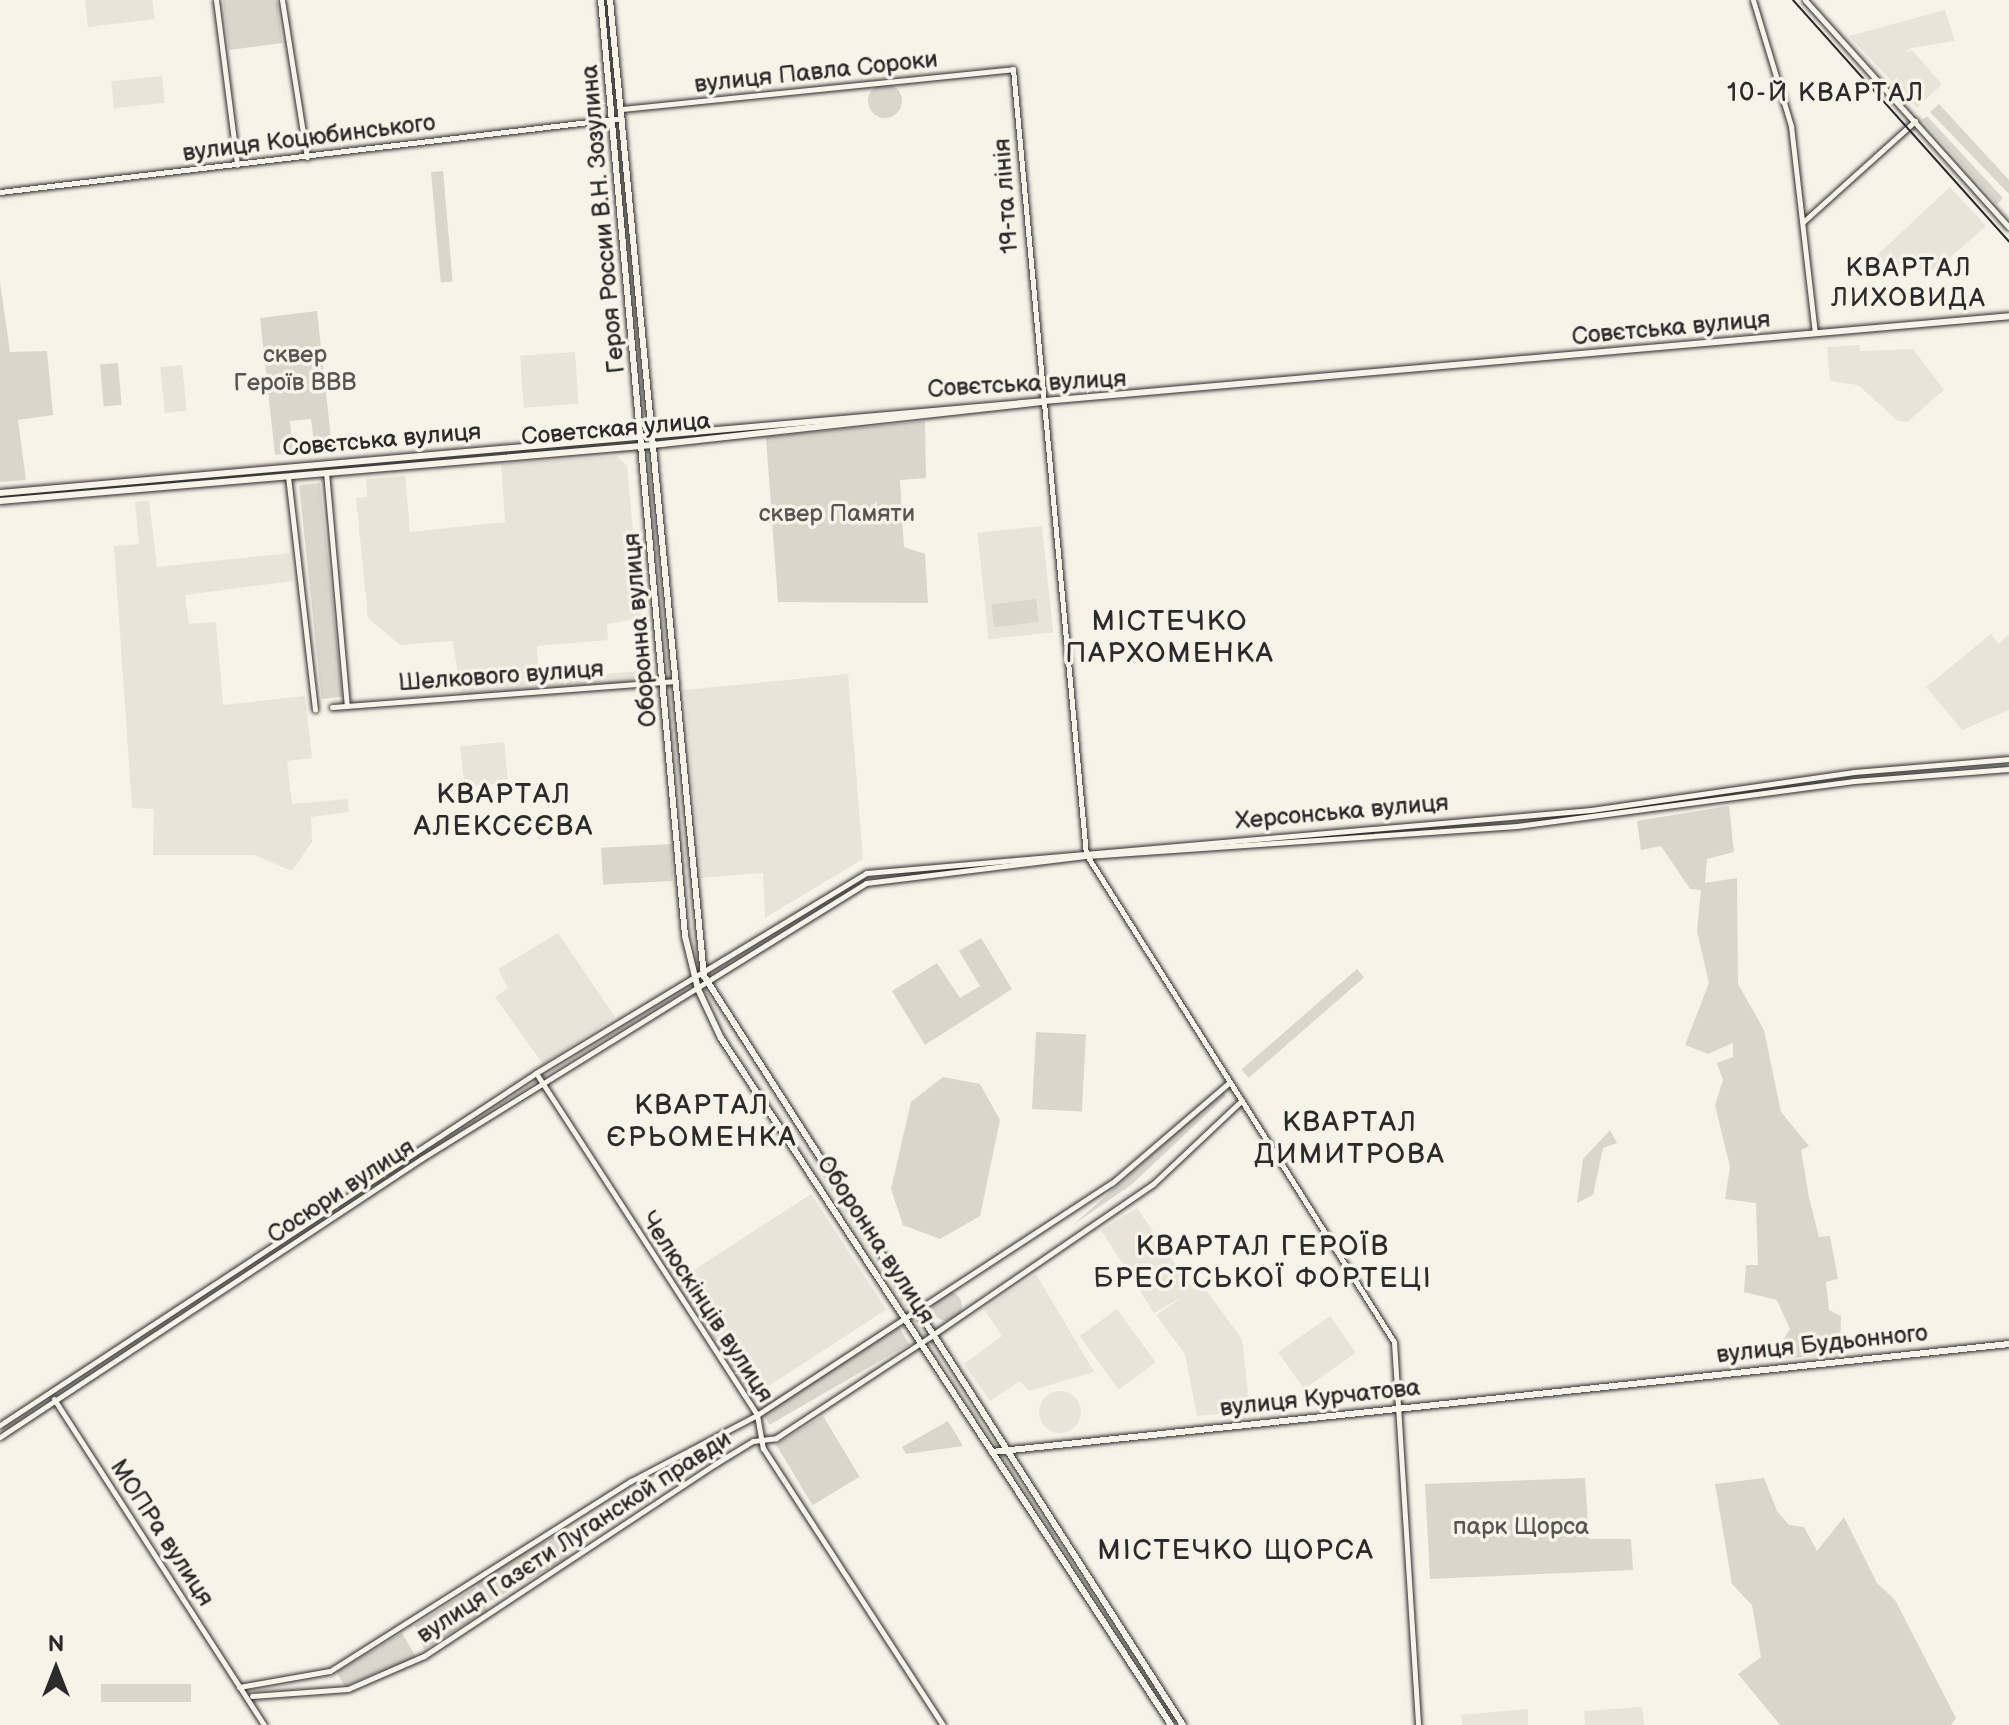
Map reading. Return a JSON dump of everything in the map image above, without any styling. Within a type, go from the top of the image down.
[{"type":"main road","name":"Героя России В.Н. Зозулина","points":[[601,0],[642,445]]},
{"type":"main road","name":"Героя России В.Н. Зозулина","points":[[610,0],[653,445]]},
{"type":"main road","name":"Совєтська вулиця","points":[[0,493],[286,467],[325,468],[1031,397],[1042,402],[2009,316]]},
{"type":"main road","name":"Советская улица","points":[[0,501],[288,476],[325,468],[653,445],[1042,402]]},
{"type":"main road","name":"Оборонна вулиця","points":[[642,445],[663,682],[697,987],[721,1038],[1171,1725]]},
{"type":"main road","name":"Оборонна вулиця","points":[[653,445],[706,982],[1183,1725]]},
{"type":"main road","name":"вулиця Будьонного","points":[[1638,1381],[2009,1344]]},
{"type":"main road","name":"вулиця Курчатова","points":[[992,1452],[1638,1381]]},
{"type":"street","points":[[216,0],[237,165]]},
{"type":"street","points":[[282,0],[307,157]]},
{"type":"street","points":[[1753,0],[1789,115],[1815,333]]},
{"type":"street","points":[[1805,0],[2009,227]]},
{"type":"street","name":"вулиця Павла Сороки","points":[[622,109],[1013,69]]},
{"type":"street","name":"19-та лінія","points":[[1013,69],[1085,849],[1394,1342],[1418,1725]]},
{"type":"street","name":"вулиця Коцюбинського","points":[[0,192],[622,118]]},
{"type":"street","points":[[1802,223],[1915,121]]},
{"type":"street","points":[[286,467],[315,709]]},
{"type":"street","points":[[325,468],[347,706]]},
{"type":"street","name":"Шелкового вулиця","points":[[332,707],[674,681]]},
{"type":"street","name":"Херсонська вулиця","points":[[703,973],[866,873],[1085,849],[1591,810],[1854,772],[2009,759]]},
{"type":"street","name":"Херсонська вулиця","points":[[706,982],[866,883],[1087,856],[1517,826],[1854,781],[2009,769]]},
{"type":"street","name":"Сосюри вулиця","points":[[0,1425],[536,1073],[703,973]]},
{"type":"street","name":"Сосюри вулиця","points":[[0,1437],[542,1083],[706,982]]},
{"type":"street","name":"Челюскінців вулиця","points":[[536,1073],[757,1415],[763,1440],[943,1725]]},
{"type":"street","name":"вулиця Газєти Луганской правди","points":[[239,1687],[330,1671],[631,1481],[757,1415],[1112,1183],[1230,1082]]},
{"type":"street","name":"вулиця Газєти Луганской правди","points":[[252,1696],[340,1690],[394,1672],[715,1464],[763,1440],[931,1336],[1153,1184],[1242,1100]]},
{"type":"street","name":"МОПРа вулиця","points":[[55,1400],[239,1687]]},
{"type":"street","points":[[239,1687],[252,1696],[264,1725]]},
{"type":"shaded area","points":[[85,0],[152,0],[155,19],[88,27]]},
{"type":"shaded area","points":[[1945,10],[1955,41],[1911,48],[1904,54],[1912,50],[1942,84],[1917,108],[1849,36]]},
{"type":"shaded area","points":[[162,76],[165,103],[114,108],[111,81]]},
{"type":"shaded area","points":[[1950,187],[1986,226],[1937,269],[1891,272],[1877,255]]},
{"type":"shaded area","points":[[1859,345],[1860,351],[1913,349],[1944,390],[1907,422],[1898,421],[1858,385],[1830,381],[1827,347]]},
{"type":"shaded area","points":[[575,352],[579,404],[524,408],[520,356]]},
{"type":"shaded area","points":[[182,365],[187,411],[165,413],[160,367]]},
{"type":"shaded area","points":[[617,456],[627,466],[641,618],[607,624],[608,640],[537,646],[539,678],[472,685],[640,671],[641,681],[461,696],[453,641],[400,645],[368,618],[356,498],[367,497],[366,479],[405,476],[410,532],[505,522],[501,464]]},
{"type":"shaded area","points":[[149,501],[157,567],[290,553],[293,581],[185,595],[189,624],[216,622],[223,705],[305,696],[312,758],[287,761],[292,804],[348,799],[349,812],[311,817],[312,842],[292,871],[254,855],[153,855],[154,809],[132,808],[114,546],[139,544],[135,502]]},
{"type":"shaded area","points":[[1042,526],[1053,632],[989,639],[977,533]]},
{"type":"shaded area","points":[[1991,634],[1999,644],[2009,634],[2009,710],[1962,730],[1926,687]]},
{"type":"shaded area","points":[[848,674],[863,859],[765,918],[763,873],[701,878],[684,690]]},
{"type":"shaded area","points":[[504,742],[508,783],[465,787],[460,747]]},
{"type":"shaded area","points":[[558,933],[615,1017],[543,1064],[495,997],[508,988],[498,969]]},
{"type":"shaded area","points":[[811,1194],[886,1310],[751,1397],[676,1282]]},
{"type":"shaded area","points":[[1137,1208],[1193,1289],[1202,1285],[1242,1339],[1250,1411],[1197,1416],[1185,1354],[1156,1315],[1184,1296],[1154,1313],[1101,1230]]},
{"type":"shaded area","points":[[1036,1274],[1094,1372],[1029,1391],[1020,1381],[990,1401],[964,1364],[1002,1336],[984,1309]]},
{"type":"shaded area","points":[[1117,1309],[1156,1362],[1119,1389],[1080,1336]]},
{"type":"shaded area","points":[[1330,1316],[1356,1353],[1304,1389],[1278,1352]]},
{"type":"shaded area","points":[[1060,1391],[1075,1397],[1081,1412],[1075,1427],[1060,1433],[1045,1427],[1039,1412],[1045,1397]]},
{"type":"shaded area","points":[[1642,1707],[1644,1725],[1585,1725],[1584,1711]]},
{"type":"shaded area","points":[[1528,1709],[1528,1725],[1462,1725],[1461,1715]]},
{"type":"green space","points":[[223,0],[277,0],[282,43],[229,50]]},
{"type":"green space","points":[[885,84],[897,89],[902,101],[897,113],[885,118],[873,113],[868,101],[873,89]]},
{"type":"green space","points":[[1939,104],[2009,180],[2009,194],[1930,112]]},
{"type":"green space","points":[[1927,116],[2003,198],[1997,204],[1922,120]]},
{"type":"green space","points":[[443,171],[453,282],[441,283],[431,172]]},
{"type":"green space","points":[[0,282],[10,352],[47,351],[53,415],[18,420],[26,480],[0,482]]},
{"type":"green space","name":"сквер Героїв ВВВ","points":[[317,311],[332,448],[315,450],[311,419],[290,421],[293,453],[275,455],[260,318]]},
{"type":"green space","points":[[118,363],[122,405],[104,406],[100,365]]},
{"type":"green space","name":"сквер Памяти","points":[[925,421],[926,478],[900,480],[904,547],[925,554],[928,603],[778,602],[766,437]]},
{"type":"green space","points":[[320,483],[342,697],[322,699],[299,485]]},
{"type":"green space","points":[[1036,599],[1039,622],[994,627],[991,604]]},
{"type":"green space","points":[[1729,806],[1734,852],[1707,859],[1705,883],[1737,878],[1738,984],[1764,1030],[1781,1112],[1809,1146],[1801,1150],[1809,1198],[1819,1237],[1830,1236],[1838,1279],[1826,1282],[1829,1310],[1841,1316],[1840,1354],[1763,1360],[1763,1352],[1777,1349],[1790,1329],[1777,1300],[1744,1292],[1746,1265],[1758,1265],[1756,1203],[1725,1199],[1730,1167],[1715,1105],[1723,1080],[1717,1063],[1733,1057],[1733,1043],[1708,1054],[1685,1045],[1709,983],[1697,931],[1701,890],[1690,889],[1661,846],[1641,850],[1637,821]]},
{"type":"green space","points":[[671,844],[673,881],[603,885],[601,848]]},
{"type":"green space","points":[[981,938],[1012,989],[925,1045],[892,991],[937,963],[960,998],[980,986],[959,951]]},
{"type":"green space","points":[[1357,969],[1364,977],[1249,1078],[1242,1069]]},
{"type":"green space","points":[[1036,1032],[1086,1035],[1082,1112],[1032,1109]]},
{"type":"green space","points":[[943,1077],[980,1084],[1000,1120],[980,1216],[940,1239],[903,1225],[891,1189],[911,1102]]},
{"type":"green space","points":[[1223,1091],[1226,1096],[1131,1185],[1073,1225]]},
{"type":"green space","points":[[1610,1130],[1617,1143],[1603,1148],[1593,1195],[1577,1203],[1583,1159]]},
{"type":"green space","points":[[947,1291],[958,1295],[962,1306],[958,1317],[947,1321],[936,1317],[932,1306],[936,1295]]},
{"type":"green space","points":[[899,1327],[909,1344],[770,1425],[760,1408]]},
{"type":"green space","points":[[823,1416],[860,1477],[812,1505],[776,1444]]},
{"type":"green space","points":[[948,1421],[963,1446],[906,1454],[902,1447]]},
{"type":"green space","name":"парк Щорса","points":[[1585,1478],[1589,1539],[1631,1539],[1633,1570],[1430,1579],[1425,1484]]},
{"type":"green space","points":[[1764,1478],[1777,1511],[1789,1525],[1804,1527],[1817,1551],[1844,1517],[1877,1583],[1895,1600],[1956,1718],[1951,1725],[1780,1725],[1738,1674],[1761,1657],[1752,1605],[1732,1584],[1715,1484]]},
{"type":"green space","points":[[556,1535],[569,1558],[487,1603],[475,1580]]},
{"type":"green space","points":[[475,1587],[488,1611],[424,1649],[415,1625]]},
{"type":"green space","points":[[402,1633],[416,1657],[345,1686],[336,1672]]},
{"type":"green space","points":[[101,1684],[191,1684],[191,1702],[101,1702]]},
{"type":"tram line","points":[[1793,0],[2009,242]]},
{"type":"district","name":"10-Й КВАРТАЛ","points":[[1826,94]]},
{"type":"district","name":"КВАРТАЛ ЛИХОВИДА","points":[[1909,284]]},
{"type":"district","name":"МІСТЕЧКО ПАРХОМЕНКА","points":[[1170,638]]},
{"type":"district","name":"КВАРТАЛ АЛЕКСЄЄВА","points":[[504,811]]},
{"type":"district","name":"КВАРТАЛ ЄРЬОМЕНКА","points":[[702,1122]]},
{"type":"district","name":"КВАРТАЛ ДИМИТРОВА","points":[[1350,1139]]},
{"type":"district","name":"КВАРТАЛ ГЕРОЇВ БРЕСТСЬКОЇ ФОРТЕЦІ","points":[[1263,1263]]},
{"type":"district","name":"МІСТЕЧКО ЩОРСА","points":[[1236,1551]]}]
